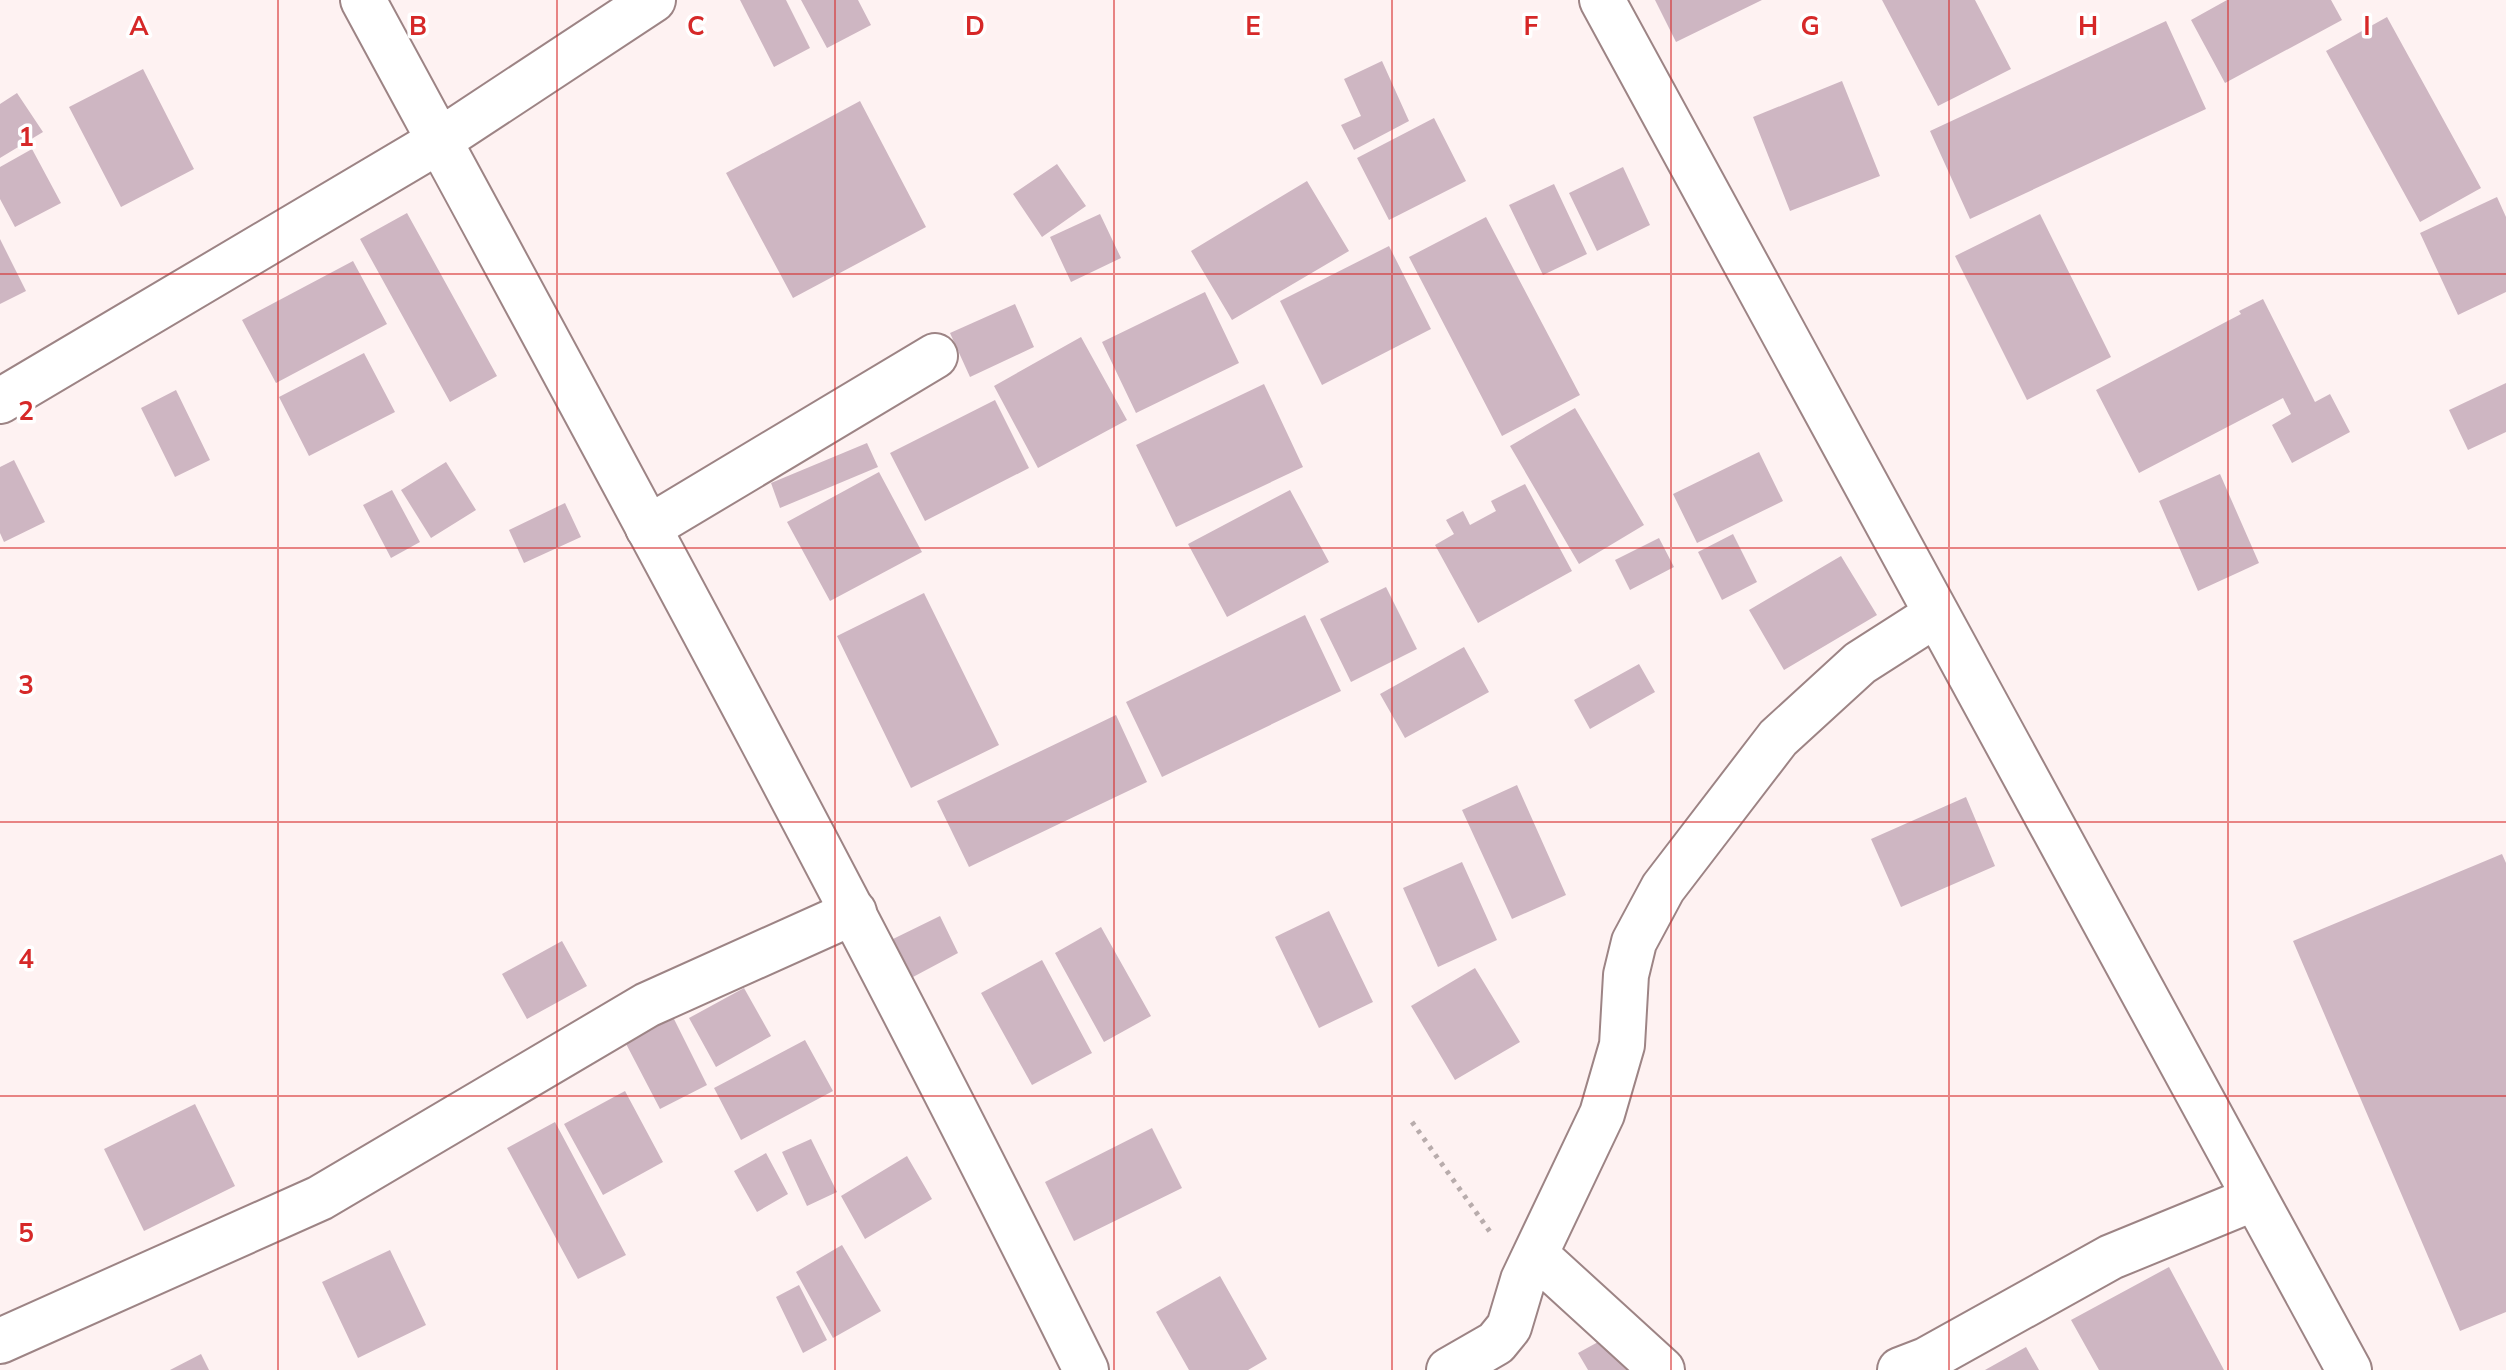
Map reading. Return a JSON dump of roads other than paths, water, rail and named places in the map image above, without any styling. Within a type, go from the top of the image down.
[{"type":"street","points":[[363,0],[854,912],[954,1103],[1086,1370]]},
{"type":"street","points":[[0,401],[439,141],[653,0]]},
{"type":"street","points":[[1602,0],[2349,1370]]},
{"type":"street","points":[[648,528],[935,356]]},
{"type":"street","points":[[1449,1370],[1496,1343],[1509,1327],[1530,1268],[1602,1114],[1622,1045],[1626,975],[1634,942],[1663,888],[1778,738],[1860,663],[1935,615]]},
{"type":"street","points":[[0,1341],[320,1198],[647,1005],[854,912]]},
{"type":"street","points":[[1900,1370],[1926,1360],[2111,1257],[2255,1198]]},
{"type":"street","points":[[1530,1268],[1662,1370]]}]
